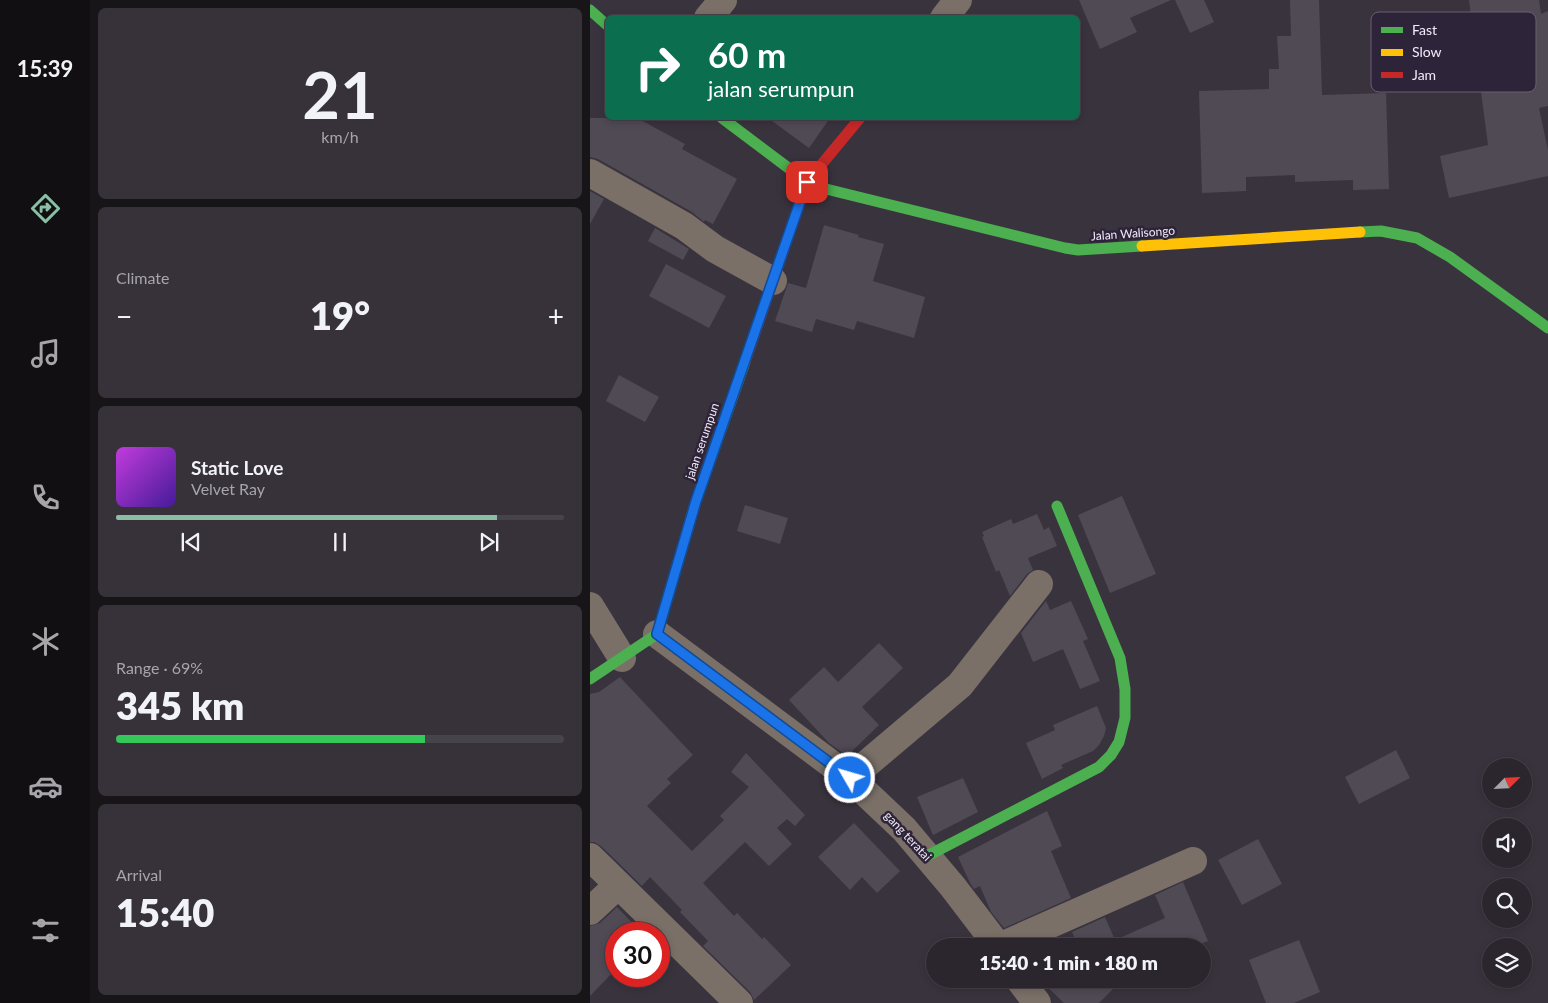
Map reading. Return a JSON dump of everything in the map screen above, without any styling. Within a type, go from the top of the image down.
[{"type":"street","points":[[711,15],[724,0]]},
{"type":"street","points":[[946,15],[958,0]]},
{"type":"street","name":"Jalan Walisongo","points":[[725,120],[807,182],[828,191],[1078,250],[1381,231],[1416,238],[1450,257],[1548,328]]},
{"type":"street","points":[[807,182],[858,120]]},
{"type":"street","points":[[590,173],[684,226],[715,249],[773,281]]},
{"type":"street","name":"jalan serumpun","points":[[657,634],[696,501],[807,182]]},
{"type":"street","points":[[927,856],[1099,767],[1120,742],[1125,718],[1125,689],[1120,658],[1057,506]]},
{"type":"street","points":[[850,778],[960,685],[1039,584]]},
{"type":"street","points":[[590,606],[622,658]]},
{"type":"street","points":[[590,679],[657,634]]},
{"type":"street","name":"gang teratai","points":[[657,634],[850,778],[904,829],[953,886],[993,938]]},
{"type":"street","points":[[590,857],[739,1003]]},
{"type":"street","points":[[1017,938],[1193,861]]},
{"type":"street","points":[[590,911],[618,885]]},
{"type":"street","points":[[1026,988],[1037,1003]]},
{"type":"building","points":[[1079,0],[1171,0],[1130,18],[1137,32],[1100,49]]},
{"type":"building","points":[[1175,0],[1204,0],[1214,22],[1190,33]]},
{"type":"building","points":[[1290,0],[1319,0],[1322,95],[1386,93],[1389,189],[1353,190],[1353,180],[1295,182],[1295,175],[1246,177],[1246,191],[1202,193],[1199,91],[1269,89],[1269,69],[1279,69],[1277,36],[1291,36]]},
{"type":"building","points":[[1469,0],[1539,0],[1541,14],[1548,11],[1548,106],[1539,108],[1548,150],[1548,176],[1449,198],[1440,156],[1488,145],[1481,92],[1536,92],[1536,12],[1471,12]]},
{"type":"building","points":[[590,118],[641,120],[685,144],[682,149],[737,179],[713,224],[705,220],[704,222],[692,212],[598,159],[590,157]]},
{"type":"building","points":[[771,120],[829,120],[809,148]]},
{"type":"building","points":[[590,191],[604,199],[590,224]]},
{"type":"building","points":[[824,225],[884,244],[873,281],[925,297],[914,338],[857,321],[854,330],[816,319],[812,332],[775,321],[788,283],[806,288]]},
{"type":"building","points":[[655,228],[689,249],[683,260],[648,241]]},
{"type":"building","points":[[666,264],[726,296],[709,328],[649,296]]},
{"type":"building","points":[[619,375],[659,397],[645,422],[606,401]]},
{"type":"building","points":[[1122,496],[1156,574],[1110,593],[1078,515]]},
{"type":"building","points":[[745,505],[788,518],[780,544],[737,531]]},
{"type":"building","points":[[1037,514],[1044,530],[1049,527],[1057,546],[1028,558],[1033,570],[1027,574],[1010,596],[999,570],[996,572],[982,537],[984,536],[982,532],[1011,519],[1013,524]]},
{"type":"building","points":[[1046,601],[1050,610],[1071,601],[1088,639],[1083,641],[1100,681],[1080,689],[1063,649],[1033,662],[1021,633]]},
{"type":"building","points":[[879,643],[903,668],[862,707],[879,725],[847,756],[829,743],[789,700],[824,667],[838,682]]},
{"type":"building","points":[[620,677],[693,755],[667,779],[671,783],[647,806],[692,851],[724,820],[720,816],[749,787],[731,772],[746,753],[805,815],[795,826],[787,819],[777,828],[792,844],[769,866],[745,842],[703,883],[734,916],[737,913],[791,965],[754,1000],[750,992],[703,946],[708,941],[680,912],[682,910],[650,877],[642,886],[601,846],[590,842],[590,694],[599,692]]},
{"type":"building","points":[[1097,706],[1106,728],[1099,745],[1093,751],[1061,765],[1063,768],[1042,779],[1026,743],[1055,730],[1053,725]]},
{"type":"building","points":[[1396,750],[1410,778],[1359,804],[1345,777]]},
{"type":"building","points":[[963,778],[978,812],[933,835],[917,797]]},
{"type":"building","points":[[1047,811],[1062,846],[1051,851],[1071,898],[1004,928],[991,912],[980,886],[974,889],[970,883],[958,857]]},
{"type":"building","points":[[854,823],[900,871],[877,893],[862,877],[850,890],[818,857]]},
{"type":"building","points":[[1258,839],[1282,884],[1242,905],[1218,860]]},
{"type":"building","points":[[1183,882],[1207,938],[1120,938],[1165,918],[1155,895]]},
{"type":"building","points":[[617,907],[631,922],[605,922],[605,980],[590,996],[590,926],[600,923]]},
{"type":"building","points":[[1105,917],[1114,938],[1075,938],[1072,932]]},
{"type":"building","points":[[1299,940],[1320,992],[1294,1003],[1266,1003],[1249,960]]},
{"type":"building","points":[[1048,988],[1114,988],[1099,1003],[1064,1003]]},
{"type":"traffic: fast","points":[[590,10],[605,23]]},
{"type":"traffic: fast","points":[[725,120],[807,182],[818,187],[1065,248],[1078,250],[1142,246]]},
{"type":"traffic: fast","points":[[1360,232],[1381,231],[1417,238],[1450,257],[1548,328]]},
{"type":"traffic: fast","points":[[590,679],[657,634],[696,501],[745,362]]},
{"type":"traffic: fast","points":[[927,856],[1099,767],[1111,755],[1119,742],[1125,718],[1125,689],[1120,658],[1057,506]]},
{"type":"traffic: slow","points":[[1142,246],[1360,232]]},
{"type":"traffic: jam","points":[[745,362],[807,182],[858,120]]},
{"type":"route","points":[[807,182],[696,501],[657,634],[850,778]]}]
